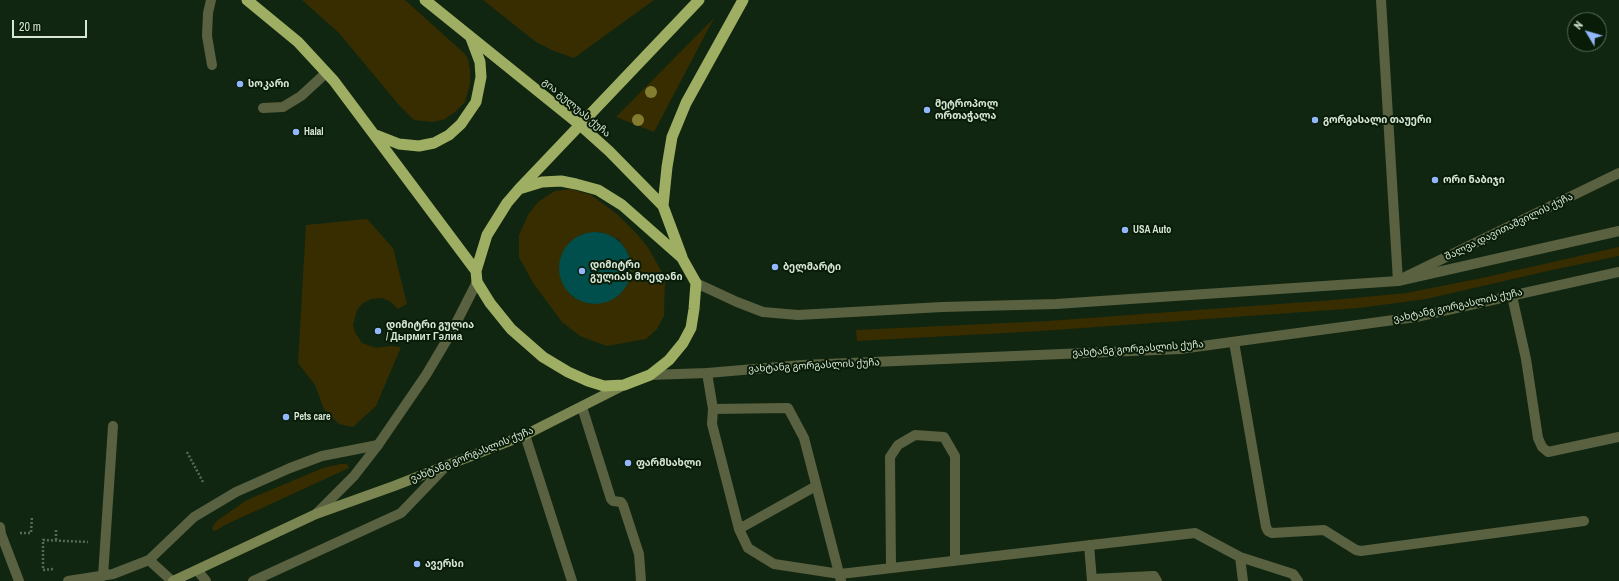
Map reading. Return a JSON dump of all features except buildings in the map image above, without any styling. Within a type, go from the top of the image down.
[{"type":"highway","points":[[247,0],[298,42],[326,73],[375,134],[477,277],[490,303],[511,329],[544,357],[568,372],[588,381],[604,386],[624,386],[650,375],[669,360],[683,343],[690,328],[694,309],[696,283],[682,258],[622,205],[598,190],[561,181],[542,182],[519,189]]},
{"type":"highway","name":"გია გულუას ქუჩა","points":[[425,0],[609,150],[663,206],[682,258]]},
{"type":"highway","points":[[477,277],[487,235],[507,202],[698,0]]},
{"type":"highway","points":[[663,206],[672,137],[686,103],[743,0]]},
{"type":"highway","points":[[375,134],[399,144],[419,146],[434,143],[449,135],[461,124],[470,113],[476,102],[481,78],[480,62],[470,36]]},
{"type":"main road","name":"ვახტანგ გორგასლის ქუჩა","points":[[173,581],[316,514],[525,435],[624,386]]},
{"type":"street","points":[[211,0],[208,13],[207,36],[212,65]]},
{"type":"street","points":[[1381,0],[1398,281]]},
{"type":"street","points":[[263,108],[283,107],[301,96],[326,73]]},
{"type":"street","name":"შალვა დავითაშვილის ქუჩა","points":[[1398,281],[1619,173]]},
{"type":"street","points":[[696,283],[763,312],[798,315],[1056,304],[1398,281],[1619,232]]},
{"type":"street","name":"ვახტანგ გორგასლის ქუჩა","points":[[650,375],[707,373],[802,366],[1180,349],[1416,317],[1619,272]]},
{"type":"street","name":"ვახტანგ გორგასლის ქუჩა","points":[[316,514],[354,476],[378,445],[426,375],[451,333],[477,277]]},
{"type":"street","points":[[1512,296],[1526,359],[1538,438],[1542,447],[1548,452],[1619,437]]},
{"type":"street","points":[[1234,342],[1268,531],[1272,533],[1324,530],[1360,551],[1584,521]]},
{"type":"street","points":[[707,373],[713,409],[712,424],[739,529],[748,548],[774,564],[840,577],[891,568],[1195,533],[1240,557],[1293,574],[1298,581]]},
{"type":"street","points":[[582,407],[611,499],[613,501],[621,502],[623,505],[639,554],[641,581]]},
{"type":"street","points":[[713,409],[788,408],[804,438],[840,577]]},
{"type":"street","points":[[103,576],[113,426]]},
{"type":"street","points":[[525,435],[572,581]]},
{"type":"street","points":[[891,568],[890,456],[898,445],[915,435],[944,437],[955,456],[955,561]]},
{"type":"street","points":[[68,581],[113,574],[149,560],[194,518],[236,492],[290,468],[322,456],[378,445]]},
{"type":"street","points":[[253,581],[401,513],[447,465]]},
{"type":"street","points":[[739,529],[816,486]]},
{"type":"street","points":[[0,527],[1,534],[19,581]]},
{"type":"street","points":[[1089,545],[1092,580],[1154,576],[1157,581]]},
{"type":"street","points":[[1240,557],[1243,581]]},
{"type":"street","points":[[149,560],[173,581]]},
{"type":"street","points":[[197,570],[206,581]]},
{"type":"path","points":[[187,452],[203,482]]},
{"type":"path","points":[[31,523],[32,516]]},
{"type":"path","points":[[56,530],[56,540]]},
{"type":"path","points":[[55,569],[44,570],[43,540],[91,542]]},
{"type":"shaded area","points":[[302,0],[405,0],[465,54],[468,59],[470,84],[465,102],[445,119],[433,122],[414,120],[399,105],[339,33]]},
{"type":"shaded area","points":[[483,0],[654,0],[574,58],[554,51],[536,42]]},
{"type":"shaded area","points":[[714,18],[654,132],[616,117]]},
{"type":"shaded area","points":[[571,189],[591,195],[617,214],[637,234],[649,249],[665,278],[664,316],[657,329],[646,339],[607,346],[580,336],[562,322],[533,283],[519,257],[519,235],[528,215],[538,202],[555,191]],"holes":[[[600,232],[618,239],[629,254],[590,304],[573,297],[562,282],[567,246],[582,234]]]},
{"type":"shaded area","points":[[367,219],[393,248],[407,304],[398,309],[391,302],[382,298],[371,299],[362,304],[357,310],[353,325],[355,332],[362,343],[376,348],[390,346],[401,347],[376,406],[353,427],[339,424],[324,409],[315,385],[298,363],[306,225]]},
{"type":"shaded area","points":[[1619,247],[1619,256],[1426,299],[1359,308],[1041,331],[857,341],[856,330],[1048,321],[1333,300],[1406,293],[1482,278]]},
{"type":"shaded area","points":[[347,464],[349,468],[215,531],[212,530],[213,526],[218,520],[247,500],[323,468]]},
{"type":"water","points":[[595,232],[615,238],[625,248],[631,268],[625,288],[615,298],[595,304],[575,298],[565,288],[559,268],[565,248],[575,238]]},
{"type":"place","name":"სოკარი","points":[[240,84]]},
{"type":"place","name":"მეტროპოლ ორთაჭალა","points":[[927,110]]},
{"type":"place","name":"გორგასალი თაუერი","points":[[1315,120]]},
{"type":"place","name":"Halal","points":[[296,132]]},
{"type":"place","name":"ორი ნაბიჯი","points":[[1435,180]]},
{"type":"place","name":"USA Auto","points":[[1125,230]]},
{"type":"place","name":"ბელმარტი","points":[[775,267]]},
{"type":"place","name":"დიმიტრი გულიას მოედანი","points":[[582,271]]},
{"type":"place","name":"დიმიტრი გულია / Дырмит Гәлиа","points":[[378,331]]},
{"type":"place","name":"Pets care","points":[[286,417]]},
{"type":"place","name":"ფარმსახლი","points":[[628,463]]},
{"type":"place","name":"ავერსი","points":[[417,564]]}]
